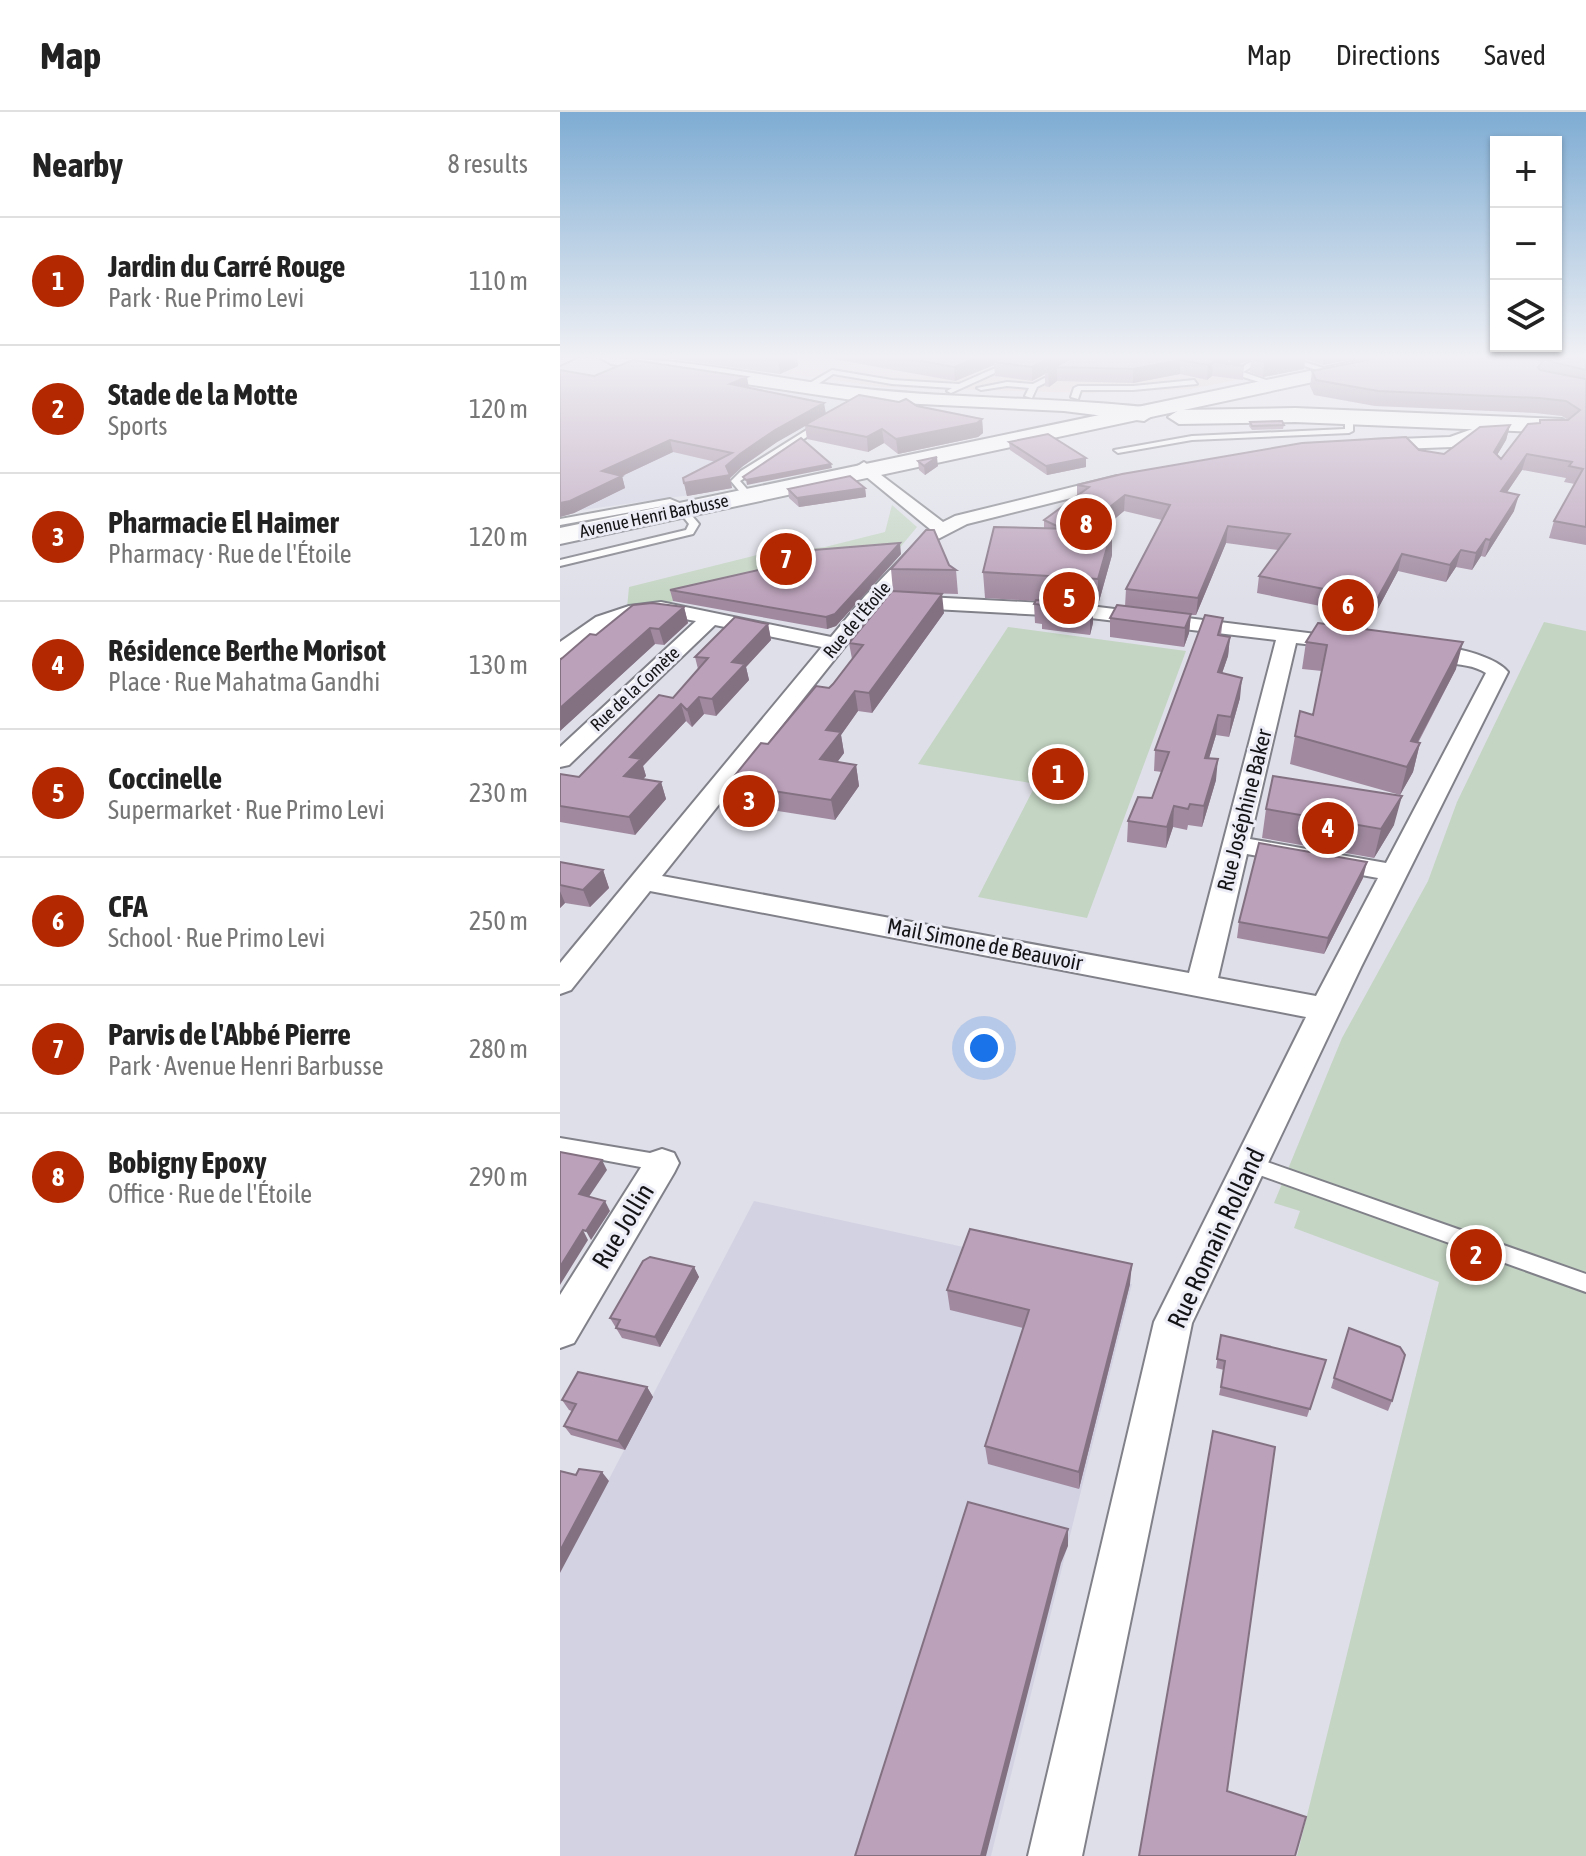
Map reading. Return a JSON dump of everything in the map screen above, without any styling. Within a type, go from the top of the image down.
[{"type":"main road","name":"Avenue Henri Barbusse","points":[[560,536],[1008,439]]},
{"type":"street","points":[[1274,454],[1374,444],[1452,442],[1454,439]]},
{"type":"street","points":[[868,470],[941,529]]},
{"type":"street","name":"Rue de l'Étoile","points":[[560,983],[872,600],[930,536],[973,517],[1130,478]]},
{"type":"street","points":[[872,600],[1082,611],[1367,646]]},
{"type":"street","points":[[560,652],[603,621],[629,612],[661,608],[837,644]]},
{"type":"street","name":"Rue de la Comète","points":[[560,760],[710,619]]},
{"type":"street","name":"Rue Joséphine Baker","points":[[1201,985],[1288,635]]},
{"type":"street","name":"Rue Romain Rolland","points":[[1055,1856],[1173,1322],[1325,1009],[1497,672],[1492,665],[1398,650]]},
{"type":"street","points":[[1234,844],[1395,873]]},
{"type":"street","name":"Mail Simone de Beauvoir","points":[[644,881],[1325,1009]]},
{"type":"street","name":"Rue Jollin","points":[[560,1330],[662,1163]]},
{"type":"lane","points":[[748,496],[735,481],[797,439]]},
{"type":"lane","points":[[1118,450],[1183,439]]},
{"type":"lane","points":[[560,522],[674,502],[694,524],[690,532],[560,563]]},
{"type":"lane","points":[[560,1145],[662,1163]]},
{"type":"lane","points":[[1250,1164],[1586,1283]]},
{"type":"shaded area","points":[[560,439],[782,439],[693,485],[712,492],[560,513]]},
{"type":"shaded area","points":[[754,1201],[1132,1284],[991,1856],[560,1856],[560,1573]]},
{"type":"green space","points":[[892,505],[917,527],[897,551],[665,603],[627,608],[629,587],[761,554],[825,547],[885,532]]},
{"type":"green space","points":[[1544,622],[1586,631],[1586,1856],[1297,1856],[1439,1282],[1294,1228],[1300,1211],[1274,1203],[1342,1038],[1428,881],[1457,802]]},
{"type":"green space","points":[[1008,627],[1186,651],[1087,918],[978,897],[1036,784],[918,764]]},
{"type":"building","points":[[560,439],[761,439],[726,466],[730,475],[684,483],[683,478],[732,453],[670,440],[602,471],[622,476],[560,503]]},
{"type":"building","points":[[799,439],[831,464],[746,480],[743,477]]},
{"type":"building","points":[[1057,439],[1086,458],[1046,466],[1009,442]]},
{"type":"building","points":[[1408,439],[1419,450],[1444,454],[1463,439],[1501,439],[1494,452],[1501,459],[1516,439],[1586,439],[1586,527],[1554,521],[1583,469],[1569,466],[1572,462],[1527,454],[1501,491],[1519,495],[1490,540],[1486,539],[1476,553],[1461,550],[1450,565],[1402,554],[1366,619],[1326,614],[1339,592],[1259,576],[1290,534],[1228,526],[1198,598],[1126,589],[1170,505],[1125,495],[1082,529],[1061,528],[1044,520],[1089,487],[1077,485],[1122,474],[1302,443]]},
{"type":"building","points":[[937,457],[924,466],[918,461]]},
{"type":"building","points":[[850,476],[865,488],[797,498],[788,489]]},
{"type":"building","points":[[994,527],[1112,530],[1098,579],[983,572]]},
{"type":"building","points":[[926,530],[934,530],[949,565],[956,570],[891,569]]},
{"type":"building","points":[[900,543],[835,614],[826,617],[670,590],[776,566],[789,552]]},
{"type":"building","points":[[892,591],[942,594],[869,693],[855,691],[826,730],[841,732],[820,759],[856,765],[831,800],[728,784],[761,743],[768,744],[816,686],[829,688],[833,684],[863,645],[849,643]]},
{"type":"building","points":[[1036,600],[1093,604],[1090,616],[1042,610],[1045,605],[1034,604]]},
{"type":"building","points":[[652,603],[684,607],[659,629],[650,628],[560,708],[560,660],[590,634],[596,635],[633,605]]},
{"type":"building","points":[[1117,605],[1191,614],[1185,628],[1110,618]]},
{"type":"building","points":[[1205,615],[1223,618],[1218,635],[1230,637],[1218,672],[1242,678],[1231,717],[1218,715],[1205,758],[1218,759],[1204,806],[1190,804],[1188,809],[1174,806],[1167,827],[1128,821],[1138,797],[1152,798],[1169,752],[1155,750]]},
{"type":"building","points":[[735,617],[768,624],[732,662],[745,664],[712,699],[699,697],[687,710],[681,704],[630,757],[641,759],[624,776],[661,782],[629,817],[560,806],[560,774],[579,777],[659,695],[673,698],[708,658],[695,657]]},
{"type":"building","points":[[1318,623],[1463,642],[1411,741],[1420,743],[1407,767],[1295,736],[1300,711],[1313,715],[1327,645],[1306,642]]},
{"type":"building","points":[[1273,776],[1402,796],[1381,829],[1266,809]]},
{"type":"building","points":[[1259,843],[1367,862],[1328,938],[1239,922]]},
{"type":"building","points":[[560,862],[603,870],[583,890],[560,885]]},
{"type":"building","points":[[560,1152],[602,1160],[579,1194],[605,1201],[560,1267]]},
{"type":"building","points":[[970,1229],[1132,1264],[1079,1472],[985,1446],[1029,1310],[947,1290]]},
{"type":"building","points":[[650,1257],[694,1267],[655,1337],[616,1328],[620,1320],[610,1318],[643,1261]]},
{"type":"building","points":[[1349,1328],[1400,1347],[1405,1355],[1392,1401],[1334,1378]]},
{"type":"building","points":[[1221,1335],[1326,1360],[1310,1409],[1221,1387],[1225,1361],[1217,1359]]},
{"type":"building","points":[[578,1372],[647,1387],[618,1441],[564,1426],[576,1404],[562,1400]]},
{"type":"building","points":[[1213,1431],[1275,1447],[1227,1791],[1306,1817],[1295,1856],[1139,1856]]},
{"type":"building","points":[[579,1469],[602,1472],[560,1551],[560,1471],[576,1475]]},
{"type":"building","points":[[968,1502],[1068,1529],[981,1856],[855,1856]]},
{"type":"place","name":"Bobigny Epoxy","points":[[1086,524]]},
{"type":"place","name":"Parvis de l'Abbé Pierre","points":[[786,559]]},
{"type":"place","name":"Coccinelle","points":[[1069,598]]},
{"type":"place","name":"CFA","points":[[1348,605]]},
{"type":"place","name":"Jardin du Carré Rouge","points":[[1058,774]]},
{"type":"place","name":"Pharmacie El Haimer","points":[[749,801]]},
{"type":"place","name":"Résidence Berthe Morisot","points":[[1328,828]]},
{"type":"place","name":"Stade de la Motte","points":[[1476,1255]]}]
